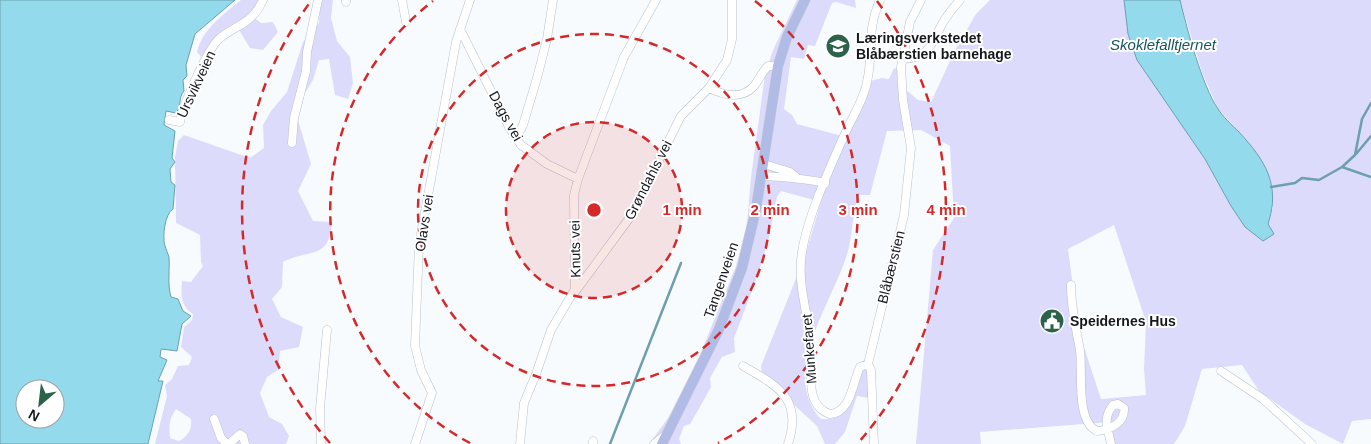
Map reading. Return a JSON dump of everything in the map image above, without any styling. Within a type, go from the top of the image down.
[{"type":"main road","name":"Tangenveien","points":[[664,440],[709,351],[735,288],[747,251],[762,176],[778,66],[787,37],[805,0]]},
{"type":"street","name":"Ursvikveien","points":[[169,120],[180,122],[195,81],[215,43],[248,22],[263,0]]},
{"type":"street","points":[[292,143],[294,118],[318,0]]},
{"type":"street","points":[[402,0],[406,22]]},
{"type":"street","name":"Olavs vei","points":[[415,444],[432,393],[421,370],[415,346],[419,245],[442,110],[460,29],[470,0]]},
{"type":"street","points":[[516,138],[523,125],[537,78],[547,39],[553,0]]},
{"type":"street","name":"Knuts vei","points":[[520,444],[524,403],[539,367],[551,330],[574,292],[576,278],[574,195],[578,179],[624,57],[656,0]]},
{"type":"street","name":"Grøndahls vei","points":[[574,292],[584,283],[631,216],[681,116],[708,88],[729,56],[733,22],[732,0]]},
{"type":"street","name":"Munkefaret","points":[[868,364],[860,367],[850,397],[839,411],[830,414],[817,407],[812,393],[811,336],[802,290],[800,268],[806,233],[867,82],[870,28],[880,0]]},
{"type":"street","name":"Blåbærstien","points":[[874,444],[871,370],[868,364],[896,254],[906,195],[911,148],[903,100],[902,59],[910,22],[921,0]]},
{"type":"street","points":[[902,59],[919,57],[928,51],[941,25],[960,0]]},
{"type":"street","name":"Dags vei","points":[[460,29],[516,138],[531,154],[578,179]]},
{"type":"street","points":[[708,88],[723,95],[740,94],[752,88],[768,66],[778,66]]},
{"type":"street","points":[[764,164],[790,172],[795,176],[825,183]]},
{"type":"street","points":[[762,176],[788,178],[795,176]]},
{"type":"street","points":[[1070,285],[1071,304],[1080,352],[1083,408],[1092,428],[1097,431],[1108,430],[1111,444]]},
{"type":"street","points":[[321,444],[320,408],[327,330]]},
{"type":"street","points":[[743,366],[771,384],[789,402],[794,419],[788,444]]},
{"type":"street","points":[[1221,371],[1263,399],[1312,444]]},
{"type":"street","points":[[214,419],[221,438],[228,444],[241,434],[244,444]]},
{"type":"street","points":[[654,444],[664,440]]},
{"type":"shaded area","points":[[241,0],[261,0],[251,15],[261,23],[273,22],[278,32],[263,50],[250,48],[239,30],[229,29],[203,59],[197,52],[204,36],[214,23]]},
{"type":"shaded area","points":[[320,0],[333,0],[331,18],[337,41],[350,57],[353,83],[348,99],[335,95],[329,59],[319,60],[313,80],[305,93],[298,120],[311,164],[298,191],[313,221],[332,222],[327,243],[322,248],[283,262],[282,287],[272,299],[281,317],[303,327],[299,347],[280,351],[278,370],[267,377],[260,393],[269,417],[282,424],[289,436],[286,444],[155,444],[167,396],[165,385],[172,379],[178,366],[189,365],[192,357],[181,347],[184,327],[192,320],[193,314],[184,304],[182,281],[191,282],[203,266],[201,262],[200,235],[176,223],[175,157],[178,141],[184,135],[250,158],[264,148],[263,125],[271,111],[287,92],[303,42],[319,23]],"holes":[[[176,409],[191,419],[190,429],[185,437],[179,441],[170,438],[170,423]]]},
{"type":"shaded area","points":[[797,0],[855,0],[856,8],[836,2],[832,3],[815,46],[808,45],[804,59],[791,57],[784,109],[792,115],[797,124],[846,137],[870,81],[882,78],[889,79],[894,68],[897,69],[898,83],[918,100],[931,102],[955,50],[976,14],[990,0],[1124,0],[1128,34],[1137,60],[1205,159],[1245,227],[1268,224],[1273,208],[1242,135],[1218,109],[1202,72],[1180,0],[1371,0],[1371,419],[1352,421],[1343,444],[1305,424],[1259,391],[1242,365],[1202,369],[1185,426],[1174,444],[1113,444],[1110,422],[980,432],[981,444],[916,444],[933,250],[954,218],[950,146],[921,130],[887,131],[870,195],[859,195],[848,251],[822,313],[807,358],[805,380],[809,401],[821,419],[839,416],[845,411],[853,397],[861,371],[865,369],[869,373],[869,398],[857,396],[845,432],[835,444],[825,444],[817,426],[792,403],[776,382],[762,373],[761,366],[805,256],[821,202],[781,191],[777,197],[769,238],[758,275],[734,338],[735,352],[722,357],[710,378],[711,387],[690,424],[684,426],[679,439],[681,444],[649,444],[668,418],[699,357],[736,266],[747,224],[751,177],[765,75],[773,50]],"holes":[[[1114,225],[1146,322],[1144,369],[1146,395],[1101,399],[1079,332],[1068,249]]]},
{"type":"water","points":[[0,0],[235,0],[195,34],[186,65],[187,76],[183,80],[184,91],[179,107],[176,113],[166,111],[164,125],[175,131],[172,158],[175,162],[170,169],[171,182],[175,185],[173,209],[166,220],[164,237],[169,257],[169,287],[171,297],[178,299],[183,311],[191,316],[182,324],[177,351],[161,349],[160,357],[167,360],[158,381],[163,381],[148,444],[0,444]]},
{"type":"water","name":"Skoklefalltjernet","points":[[1124,0],[1180,0],[1196,56],[1212,99],[1222,115],[1248,142],[1263,163],[1268,174],[1273,197],[1268,224],[1274,234],[1263,241],[1245,227],[1205,159],[1137,60],[1128,34]]},
{"type":"waterway","points":[[1271,187],[1295,183],[1302,178],[1319,180],[1342,167],[1355,155],[1362,119],[1371,103]]},
{"type":"waterway","points":[[1356,154],[1371,136]]},
{"type":"waterway","points":[[1342,167],[1371,177]]},
{"type":"waterway","points":[[610,444],[681,263]]},
{"type":"place","name":"Læringsverkstedet Blåbærstien barnehage","points":[[838,46]]},
{"type":"place","name":"Speidernes Hus","points":[[1052,321]]}]
